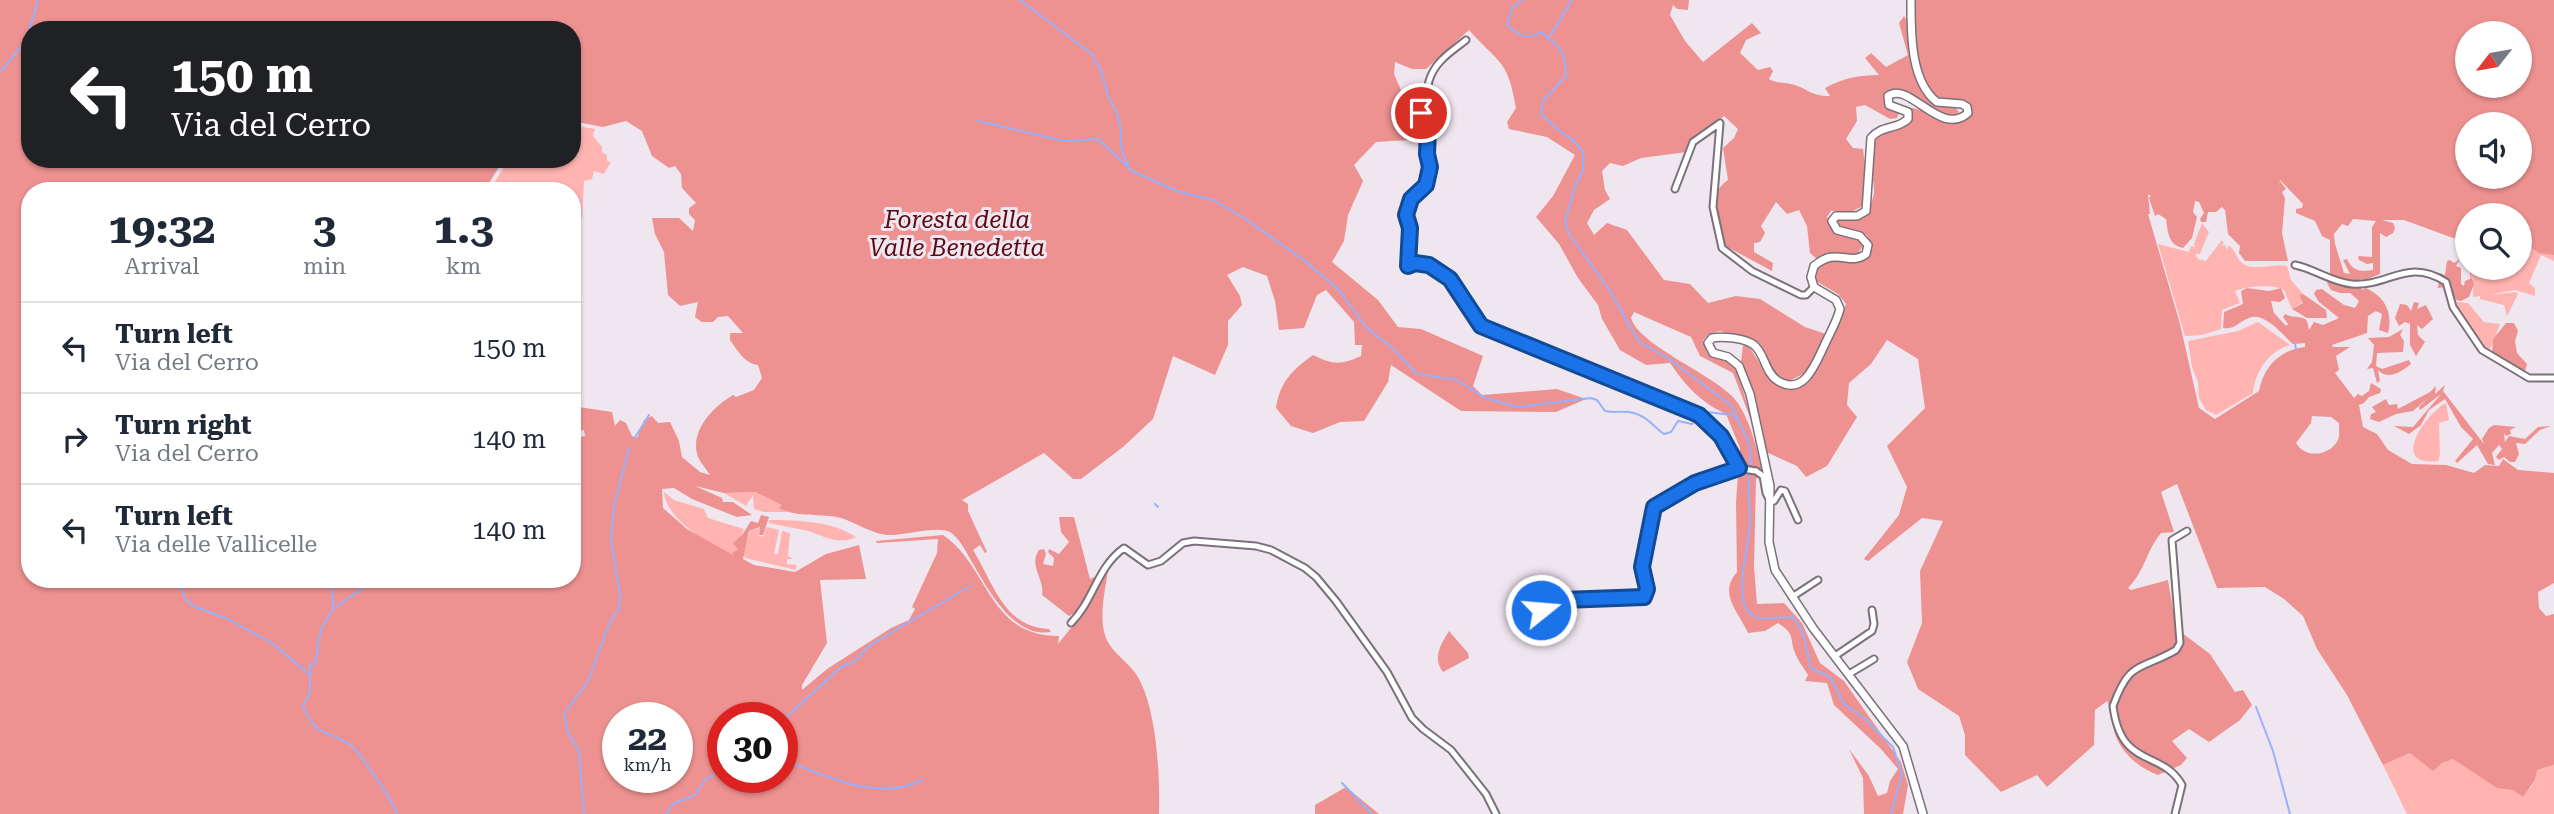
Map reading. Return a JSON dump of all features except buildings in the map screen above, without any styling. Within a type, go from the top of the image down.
[{"type":"main road","points":[[1912,0],[1917,76],[1922,86],[1937,102],[1962,104],[1967,107],[1968,113],[1960,118],[1947,118],[1922,108],[1901,92],[1890,94],[1888,103],[1906,110],[1908,119],[1901,125],[1879,130],[1871,138],[1866,211],[1857,216],[1836,216],[1832,221],[1837,230],[1864,239],[1868,245],[1866,254],[1854,259],[1831,256],[1817,263],[1811,276],[1814,287],[1836,300],[1840,309],[1812,371],[1802,382],[1788,384],[1774,377],[1756,347],[1748,342],[1721,337],[1712,338],[1708,343],[1710,350],[1734,360],[1751,394],[1769,479],[1770,552],[1775,570],[1792,597],[1903,746],[1923,814]]},
{"type":"street","points":[[1466,40],[1437,63],[1428,83],[1429,100],[1421,113],[1428,128],[1427,154],[1430,167],[1426,185],[1411,199],[1406,215],[1410,228],[1408,266],[1415,263],[1429,265],[1450,279],[1481,326],[1699,415],[1721,436],[1741,469]]},
{"type":"street","points":[[1675,189],[1693,142],[1720,124],[1713,207],[1722,248],[1752,271],[1801,295],[1806,295],[1814,287]]},
{"type":"street","points":[[2295,265],[2339,283],[2357,284],[2421,271],[2432,273],[2446,282],[2454,307],[2482,351],[2529,378],[2554,378]]},
{"type":"street","points":[[1534,593],[1527,600],[1524,615],[1563,600],[1644,597],[1647,589],[1642,567],[1654,507],[1695,483],[1741,469],[1756,471],[1762,476],[1770,500],[1774,501],[1782,490],[1785,491],[1798,520]]},
{"type":"street","points":[[2175,814],[2182,785],[2179,778],[2143,758],[2124,742],[2113,705],[2126,676],[2150,661],[2176,650],[2180,643],[2172,540],[2187,531]]},
{"type":"street","points":[[1070,623],[1091,599],[1104,570],[1124,548],[1148,565],[1161,561],[1189,541],[1235,543],[1271,550],[1316,577],[1387,672],[1412,718],[1451,750],[1486,794],[1496,814]]},
{"type":"street","points":[[1792,597],[1818,580]]},
{"type":"street","points":[[1835,656],[1872,631],[1872,610]]},
{"type":"street","points":[[1849,674],[1874,659]]},
{"type":"shaded area","points":[[581,127],[595,129],[593,136],[602,147],[602,152],[607,155],[607,161],[611,162],[604,174],[594,171],[592,179],[584,181],[581,219],[581,182],[495,182],[503,168],[581,168]]},
{"type":"shaded area","points":[[2202,223],[2209,232],[2200,254],[2195,254],[2198,259],[2206,261],[2222,240],[2224,243],[2221,246],[2225,245],[2228,251],[2228,245],[2231,247],[2246,266],[2287,266],[2291,280],[2303,294],[2299,295],[2303,302],[2292,309],[2284,290],[2280,288],[2260,286],[2240,289],[2235,291],[2240,303],[2222,310],[2221,329],[2202,335],[2185,336],[2158,244],[2189,252],[2191,246],[2195,247]]},
{"type":"shaded area","points":[[2532,247],[2554,253],[2554,261],[2541,255],[2532,276]]},
{"type":"shaded area","points":[[2473,280],[2530,280],[2529,283],[2535,288],[2535,296],[2515,290],[2489,295],[2518,294],[2507,316],[2504,305],[2480,299],[2480,296],[2473,297]]},
{"type":"shaded area","points":[[2457,302],[2468,303],[2484,322],[2500,324],[2489,352],[2481,347],[2456,308]]},
{"type":"shaded area","points":[[2258,322],[2290,345],[2276,352],[2264,363],[2253,393],[2216,415],[2206,410],[2199,398],[2188,341],[2238,331]]},
{"type":"shaded area","points":[[2446,403],[2449,420],[2439,423],[2438,461],[2423,461],[2416,456],[2413,448],[2416,438],[2429,418]]},
{"type":"shaded area","points":[[664,492],[674,500],[704,509],[708,518],[744,529],[737,546],[738,551],[732,552],[732,557],[690,530],[672,512]]},
{"type":"shaded area","points":[[755,492],[783,505],[780,508],[788,512],[764,512],[754,509],[753,495],[746,506],[724,493]]},
{"type":"shaded area","points":[[769,520],[825,525],[856,537],[844,541],[832,539],[769,523]]},
{"type":"shaded area","points":[[766,527],[779,530],[774,554],[778,554],[782,531],[790,533],[788,556],[793,559],[787,559],[787,564],[797,565],[796,570],[745,558],[743,554],[750,531],[760,528],[758,535],[763,537]]},
{"type":"shaded area","points":[[2410,753],[2442,763],[2453,759],[2530,789],[2536,770],[2554,765],[2554,814],[2407,814],[2383,765]]},
{"type":"green space","name":"Foresta della Valle Benedetta","points":[[0,0],[1689,0],[1688,10],[1677,9],[1673,5],[1670,15],[1685,41],[1703,62],[1752,23],[1761,33],[1746,40],[1740,53],[1758,70],[1770,67],[1773,71],[1769,79],[1772,81],[1788,83],[1823,96],[1830,96],[1825,88],[1839,82],[1858,76],[1879,75],[1865,58],[1871,53],[1886,67],[1908,55],[1899,23],[1904,16],[1907,21],[1910,54],[1923,93],[1930,102],[1954,106],[1959,112],[1955,116],[1935,111],[1900,89],[1887,91],[1884,98],[1887,107],[1899,113],[1897,118],[1890,119],[1865,105],[1856,107],[1857,121],[1846,139],[1853,148],[1863,149],[1865,199],[1861,207],[1853,211],[1831,211],[1827,217],[1832,229],[1857,237],[1863,246],[1858,253],[1834,254],[1817,259],[1810,253],[1807,226],[1799,210],[1787,214],[1776,202],[1761,226],[1765,233],[1760,242],[1754,243],[1754,252],[1773,263],[1772,271],[1720,243],[1714,208],[1717,193],[1728,180],[1723,148],[1734,138],[1738,129],[1724,116],[1694,140],[1687,152],[1641,158],[1623,166],[1610,163],[1602,171],[1605,190],[1610,199],[1594,210],[1587,223],[1594,235],[1607,223],[1627,230],[1664,280],[1690,284],[1708,303],[1736,296],[1760,299],[1805,327],[1826,334],[1807,372],[1791,380],[1785,380],[1775,373],[1752,340],[1720,331],[1709,334],[1703,340],[1707,353],[1730,362],[1737,371],[1757,436],[1733,373],[1700,356],[1691,337],[1634,312],[1631,318],[1637,328],[1661,349],[1733,397],[1744,414],[1764,472],[1756,479],[1754,567],[1757,604],[1784,603],[1802,623],[1820,663],[1844,681],[1901,762],[1908,785],[1903,814],[1864,814],[1863,778],[1849,749],[1869,776],[1878,796],[1887,793],[1890,781],[1898,769],[1881,749],[1834,705],[1827,683],[1805,681],[1808,675],[1796,656],[1787,630],[1778,623],[1765,631],[1748,633],[1735,610],[1729,588],[1737,572],[1736,502],[1740,448],[1726,414],[1694,393],[1670,363],[1646,365],[1620,350],[1602,319],[1598,305],[1578,278],[1559,244],[1536,217],[1553,196],[1575,155],[1547,137],[1509,129],[1507,122],[1516,108],[1510,80],[1501,63],[1469,30],[1426,69],[1412,69],[1395,62],[1394,74],[1413,118],[1408,140],[1376,142],[1354,165],[1363,181],[1348,215],[1344,241],[1332,262],[1378,300],[1398,327],[1421,329],[1483,356],[1473,386],[1482,395],[1557,389],[1586,399],[1556,412],[1461,411],[1391,365],[1388,382],[1364,421],[1340,422],[1313,433],[1291,426],[1276,408],[1284,384],[1293,372],[1313,355],[1337,363],[1354,359],[1361,356],[1362,345],[1355,345],[1354,322],[1326,290],[1317,295],[1304,328],[1279,330],[1275,301],[1267,276],[1243,267],[1227,275],[1240,296],[1242,305],[1228,321],[1228,345],[1215,375],[1173,356],[1153,419],[1123,447],[1081,479],[1073,479],[1044,453],[962,500],[968,504],[968,511],[987,552],[985,553],[980,545],[973,550],[1002,601],[1021,621],[1034,627],[1049,629],[1051,632],[1037,632],[1012,618],[992,595],[961,543],[950,532],[937,530],[881,534],[841,518],[786,511],[779,508],[782,505],[755,492],[724,493],[695,486],[722,498],[723,502],[733,502],[752,515],[737,517],[692,499],[674,488],[662,489],[663,508],[687,529],[733,555],[732,552],[738,550],[733,543],[751,521],[758,523],[761,515],[769,517],[763,535],[759,535],[760,527],[749,531],[743,559],[754,565],[795,572],[826,554],[859,545],[866,579],[820,580],[827,643],[802,685],[802,690],[827,669],[891,628],[909,620],[915,609],[912,607],[937,553],[938,539],[876,541],[943,535],[971,564],[1003,612],[1017,625],[1035,633],[1059,636],[1058,644],[1083,613],[1080,610],[1069,616],[1042,595],[1035,562],[1039,550],[1044,549],[1046,554],[1043,564],[1053,566],[1054,558],[1048,552],[1049,549],[1059,554],[1069,542],[1061,532],[1059,517],[1074,517],[1090,579],[1108,571],[1103,628],[1107,641],[1138,677],[1144,691],[1153,725],[1159,781],[1159,814],[0,814]]},
{"type":"green space","points":[[1914,0],[2554,0],[2554,255],[2539,253],[2532,248],[2532,203],[2455,203],[2455,238],[2404,220],[2382,220],[2393,223],[2395,228],[2393,233],[2386,237],[2380,233],[2380,274],[2365,280],[2360,279],[2358,282],[2340,281],[2330,276],[2330,240],[2322,236],[2315,221],[2296,213],[2296,209],[2302,208],[2303,204],[2280,180],[2276,203],[2280,181],[2286,189],[2282,192],[2285,198],[2282,233],[2288,261],[2245,261],[2239,253],[2240,246],[2228,234],[2225,210],[2222,207],[2216,212],[2208,212],[2206,222],[2201,222],[2204,213],[2199,202],[2195,201],[2193,212],[2197,217],[2192,238],[2183,248],[2178,247],[2170,238],[2166,219],[2158,214],[2155,216],[2149,198],[2151,195],[2148,195],[2148,214],[2180,324],[2199,408],[2215,419],[2259,391],[2265,374],[2274,361],[2288,352],[2305,347],[2305,343],[2293,344],[2273,325],[2261,318],[2249,318],[2234,327],[2223,328],[2224,312],[2243,304],[2241,291],[2247,288],[2269,291],[2281,288],[2285,298],[2280,302],[2271,301],[2274,313],[2286,326],[2288,324],[2283,317],[2285,314],[2303,318],[2307,321],[2309,330],[2314,322],[2323,325],[2339,318],[2319,302],[2314,294],[2316,290],[2322,289],[2344,305],[2355,308],[2359,301],[2350,293],[2331,290],[2327,283],[2329,281],[2335,284],[2359,285],[2362,290],[2366,288],[2383,301],[2389,318],[2388,333],[2379,330],[2382,314],[2376,311],[2368,316],[2367,333],[2332,345],[2350,347],[2336,356],[2339,370],[2335,373],[2354,398],[2369,391],[2371,383],[2381,389],[2380,393],[2359,405],[2363,427],[2377,434],[2388,450],[2412,464],[2446,465],[2474,473],[2485,465],[2499,466],[2503,459],[2518,470],[2554,473],[2554,583],[2538,592],[2539,608],[2546,616],[2554,614],[2554,765],[2537,770],[2535,780],[2523,797],[2513,790],[2497,788],[2453,759],[2442,763],[2433,771],[2410,753],[2383,765],[2347,695],[2317,649],[2303,616],[2265,587],[2217,588],[2177,484],[2161,492],[2174,532],[2161,533],[2139,574],[2128,588],[2131,590],[2168,580],[2173,610],[2182,633],[2210,654],[2235,692],[2243,690],[2252,705],[2240,720],[2209,742],[2189,729],[2172,741],[2187,758],[2181,765],[2158,775],[2134,761],[2124,751],[2115,734],[2107,701],[2095,710],[2094,745],[2047,787],[2037,775],[2001,792],[1965,755],[1965,735],[1959,716],[1918,689],[1907,662],[1922,623],[1920,571],[1943,521],[1922,518],[1868,561],[1864,559],[1899,515],[1907,487],[1887,446],[1925,408],[1918,359],[1887,340],[1871,364],[1849,383],[1847,405],[1857,417],[1827,466],[1806,477],[1797,466],[1766,452],[1751,388],[1741,362],[1743,345],[1747,344],[1765,372],[1781,387],[1790,390],[1800,388],[1811,380],[1846,304],[1838,294],[1816,281],[1817,265],[1823,260],[1856,260],[1871,245],[1867,235],[1841,227],[1837,220],[1842,216],[1869,210],[1874,193],[1870,161],[1872,142],[1882,132],[1904,124],[1912,108],[1949,120],[1964,119],[1972,115],[1971,105],[1961,101],[1941,100],[1931,92],[1918,69],[1914,41]],"holes":[[[2353,219],[2376,221],[2372,227],[2372,257],[2358,256],[2359,260],[2367,264],[2373,263],[2373,270],[2357,270],[2347,259],[2343,260],[2350,274],[2344,273],[2334,234],[2342,224],[2348,226]],[[2312,416],[2331,417],[2339,423],[2339,438],[2329,449],[2317,454],[2305,452],[2296,443],[2311,423]]]},
{"type":"green space","points":[[2447,261],[2454,263],[2455,280],[2461,280],[2464,286],[2467,280],[2473,280],[2474,284],[2469,297],[2461,301],[2456,300],[2446,287],[2438,288],[2439,277],[2436,272],[2445,275]]},
{"type":"green space","points":[[2303,294],[2326,310],[2327,318],[2307,318],[2292,309],[2303,303],[2299,295]]},
{"type":"green space","points":[[2414,302],[2419,303],[2417,309],[2426,305],[2433,319],[2422,329],[2417,325],[2418,335],[2425,342],[2416,356],[2410,345],[2410,324],[2405,322],[2399,326],[2395,318],[2400,304],[2407,305],[2411,311]]},
{"type":"green space","points":[[2506,323],[2514,323],[2518,331],[2515,341],[2517,353],[2527,364],[2525,371],[2520,371],[2492,353],[2493,339]]},
{"type":"green space","points":[[2403,329],[2400,335],[2404,341],[2403,352],[2377,353],[2376,366],[2382,369],[2409,360],[2411,364],[2390,375],[2378,370],[2380,381],[2377,383],[2373,368],[2367,369],[2372,362],[2374,345],[2368,338],[2389,337]]},
{"type":"green space","points":[[2445,385],[2443,391],[2484,444],[2482,439],[2494,425],[2516,427],[2510,430],[2511,434],[2506,436],[2504,433],[2505,442],[2509,436],[2525,439],[2538,427],[2551,426],[2540,430],[2525,444],[2516,443],[2519,454],[2515,462],[2504,457],[2499,460],[2496,457],[2502,449],[2499,445],[2492,453],[2495,465],[2488,464],[2477,445],[2457,463],[2455,461],[2473,439],[2461,427],[2445,399],[2429,410],[2421,425],[2409,434],[2394,426],[2413,427],[2441,394],[2420,410],[2419,407],[2428,398],[2413,411],[2396,414],[2379,422],[2370,419],[2371,414],[2376,412],[2372,407],[2386,399],[2389,405],[2397,404],[2398,409],[2436,386],[2435,394]]},
{"type":"green space","points":[[1449,631],[1468,653],[1469,658],[1443,672],[1438,656]]},
{"type":"green space","points":[[1346,787],[1379,814],[1315,814],[1315,805]]},
{"type":"waterway","points":[[32,21],[38,0]]},
{"type":"waterway","points":[[1020,0],[1092,54],[1101,71],[1109,99],[1116,110],[1121,129],[1121,148],[1130,170],[1177,191],[1213,200],[1241,216],[1305,261],[1339,290],[1367,328],[1392,348],[1417,374],[1457,380],[1485,398],[1517,407],[1591,398],[1597,400],[1605,411],[1640,415],[1664,434],[1671,432],[1678,421],[1692,424],[1707,412],[1732,415],[1738,420]]},
{"type":"waterway","points":[[1522,0],[1512,8],[1507,25],[1523,36],[1541,32],[1557,46],[1564,60],[1566,76],[1543,101],[1541,114],[1573,140],[1583,152],[1583,171],[1575,186],[1565,222],[1569,234],[1610,291],[1639,342],[1666,357],[1731,405],[1750,446],[1751,467]]},
{"type":"waterway","points":[[1549,38],[1572,0]]},
{"type":"waterway","points":[[0,72],[21,47]]},
{"type":"waterway","points":[[979,121],[1063,141],[1098,139],[1129,168]]},
{"type":"waterway","points":[[2295,344],[2296,349]]},
{"type":"waterway","points":[[634,439],[649,415]]},
{"type":"waterway","points":[[584,814],[579,751],[568,732],[564,714],[587,683],[610,622],[619,609],[620,595],[611,540],[614,506],[629,448]]},
{"type":"waterway","points":[[1750,472],[1750,521],[1742,585],[1746,608],[1756,617],[1794,618],[1803,634],[1811,668],[1830,677],[1844,704],[1865,719],[1893,747],[1902,774],[1891,814]]},
{"type":"waterway","points":[[1155,504],[1158,507]]},
{"type":"waterway","points":[[798,706],[841,667],[855,661],[869,646],[970,586]]},
{"type":"waterway","points":[[181,588],[185,598],[193,606],[228,619],[273,644],[310,675],[310,693],[303,706],[313,724],[352,746],[384,790],[397,814]]},
{"type":"waterway","points":[[310,675],[310,665],[315,664],[321,629],[333,609],[332,588]]},
{"type":"waterway","points":[[333,609],[363,588]]},
{"type":"waterway","points":[[2256,707],[2273,751],[2290,814]]},
{"type":"waterway","points":[[798,765],[833,779],[869,788],[887,789],[922,780]]},
{"type":"waterway","points":[[666,814],[673,804],[695,795],[707,779]]},
{"type":"waterway","points":[[1342,783],[1372,814]]},
{"type":"route","points":[[1421,113],[1428,128],[1427,154],[1430,167],[1426,185],[1411,199],[1406,215],[1410,228],[1408,266],[1415,263],[1429,265],[1450,279],[1481,326],[1699,415],[1721,436],[1739,468],[1695,483],[1654,507],[1642,567],[1647,589],[1644,597],[1563,600],[1541,610]]}]
